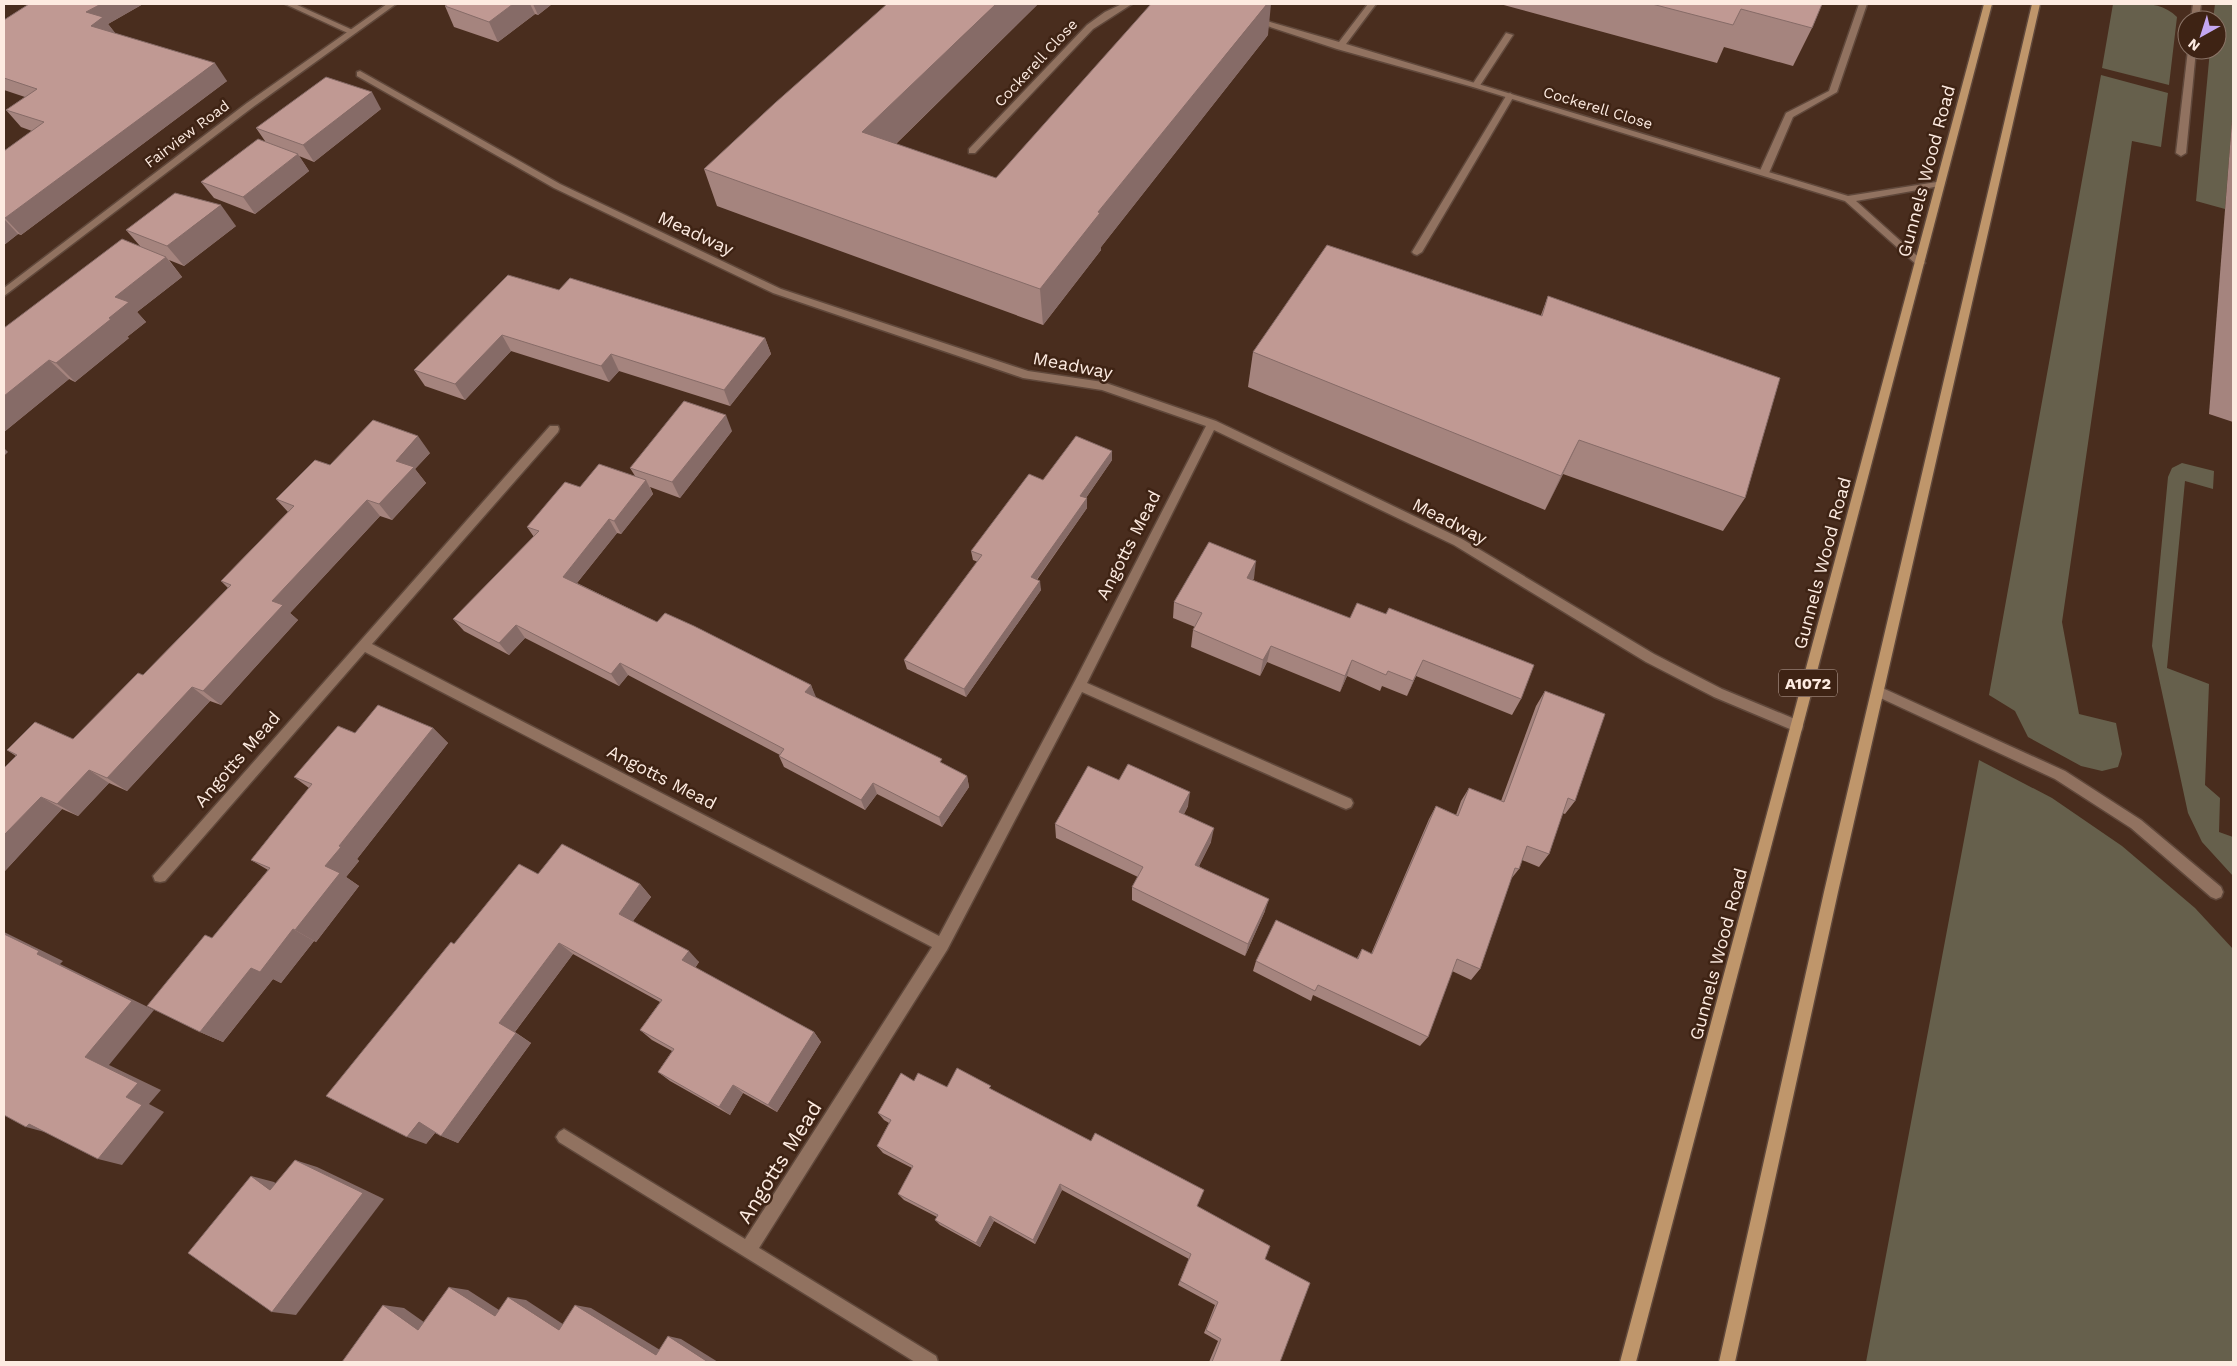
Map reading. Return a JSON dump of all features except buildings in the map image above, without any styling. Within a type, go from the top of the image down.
[{"type":"main road","name":"Gunnels Wood Road","points":[[1628,1362],[1988,4]]},
{"type":"main road","points":[[1727,1362],[1831,892],[1979,244],[2036,4]]},
{"type":"street","points":[[290,4],[353,32]]},
{"type":"street","name":"Fairview Road","points":[[4,293],[250,105],[392,4]]},
{"type":"street","name":"Cockerell Close","points":[[972,151],[1090,27],[1108,14],[1128,4]]},
{"type":"street","points":[[1340,46],[1372,4]]},
{"type":"street","points":[[1764,173],[1789,115],[1833,92],[1864,4]]},
{"type":"street","name":"Cockerell Close","points":[[1246,18],[1476,85],[1848,199],[1920,263]]},
{"type":"street","points":[[1476,85],[1509,35]]},
{"type":"street","points":[[2181,153],[2191,60]]},
{"type":"street","name":"Meadway","points":[[360,74],[557,186],[777,290],[1026,375],[1104,386],[1212,424],[1458,542],[1650,658],[1718,694],[1797,726]]},
{"type":"street","points":[[1418,252],[1510,96]]},
{"type":"street","name":"Cockerell Close","points":[[1848,199],[1940,184]]},
{"type":"street","name":"Angotts Mead","points":[[748,1250],[942,945],[1079,685],[1212,424]]},
{"type":"street","name":"Angotts Mead","points":[[160,876],[554,429]]},
{"type":"street","name":"Angotts Mead","points":[[364,645],[942,945]]},
{"type":"street","points":[[1079,685],[1346,803]]},
{"type":"street","points":[[1878,691],[2060,776],[2136,824],[2216,892]]},
{"type":"street","name":"Angotts Mead","points":[[564,1137],[930,1362]]},
{"type":"shaded area","points":[[2113,4],[2155,5],[2177,17],[2169,85],[2102,68]]},
{"type":"shaded area","points":[[2215,4],[2233,4],[2233,108],[2225,209],[2196,201],[2209,60],[2227,60],[2227,10],[2214,10]]},
{"type":"shaded area","points":[[2101,75],[2168,93],[2161,147],[2132,141],[2062,622],[2079,714],[2116,723],[2122,754],[2118,767],[2102,771],[2081,766],[2028,737],[2015,711],[1989,695]]},
{"type":"shaded area","points":[[2182,463],[2214,471],[2213,489],[2185,481],[2167,668],[2209,684],[2205,785],[2220,798],[2219,832],[2233,837],[2233,876],[2202,842],[2188,813],[2152,646],[2168,477],[2172,468]]},
{"type":"shaded area","points":[[1979,760],[2052,798],[2122,846],[2195,908],[2233,949],[2233,1362],[1866,1362]]}]
